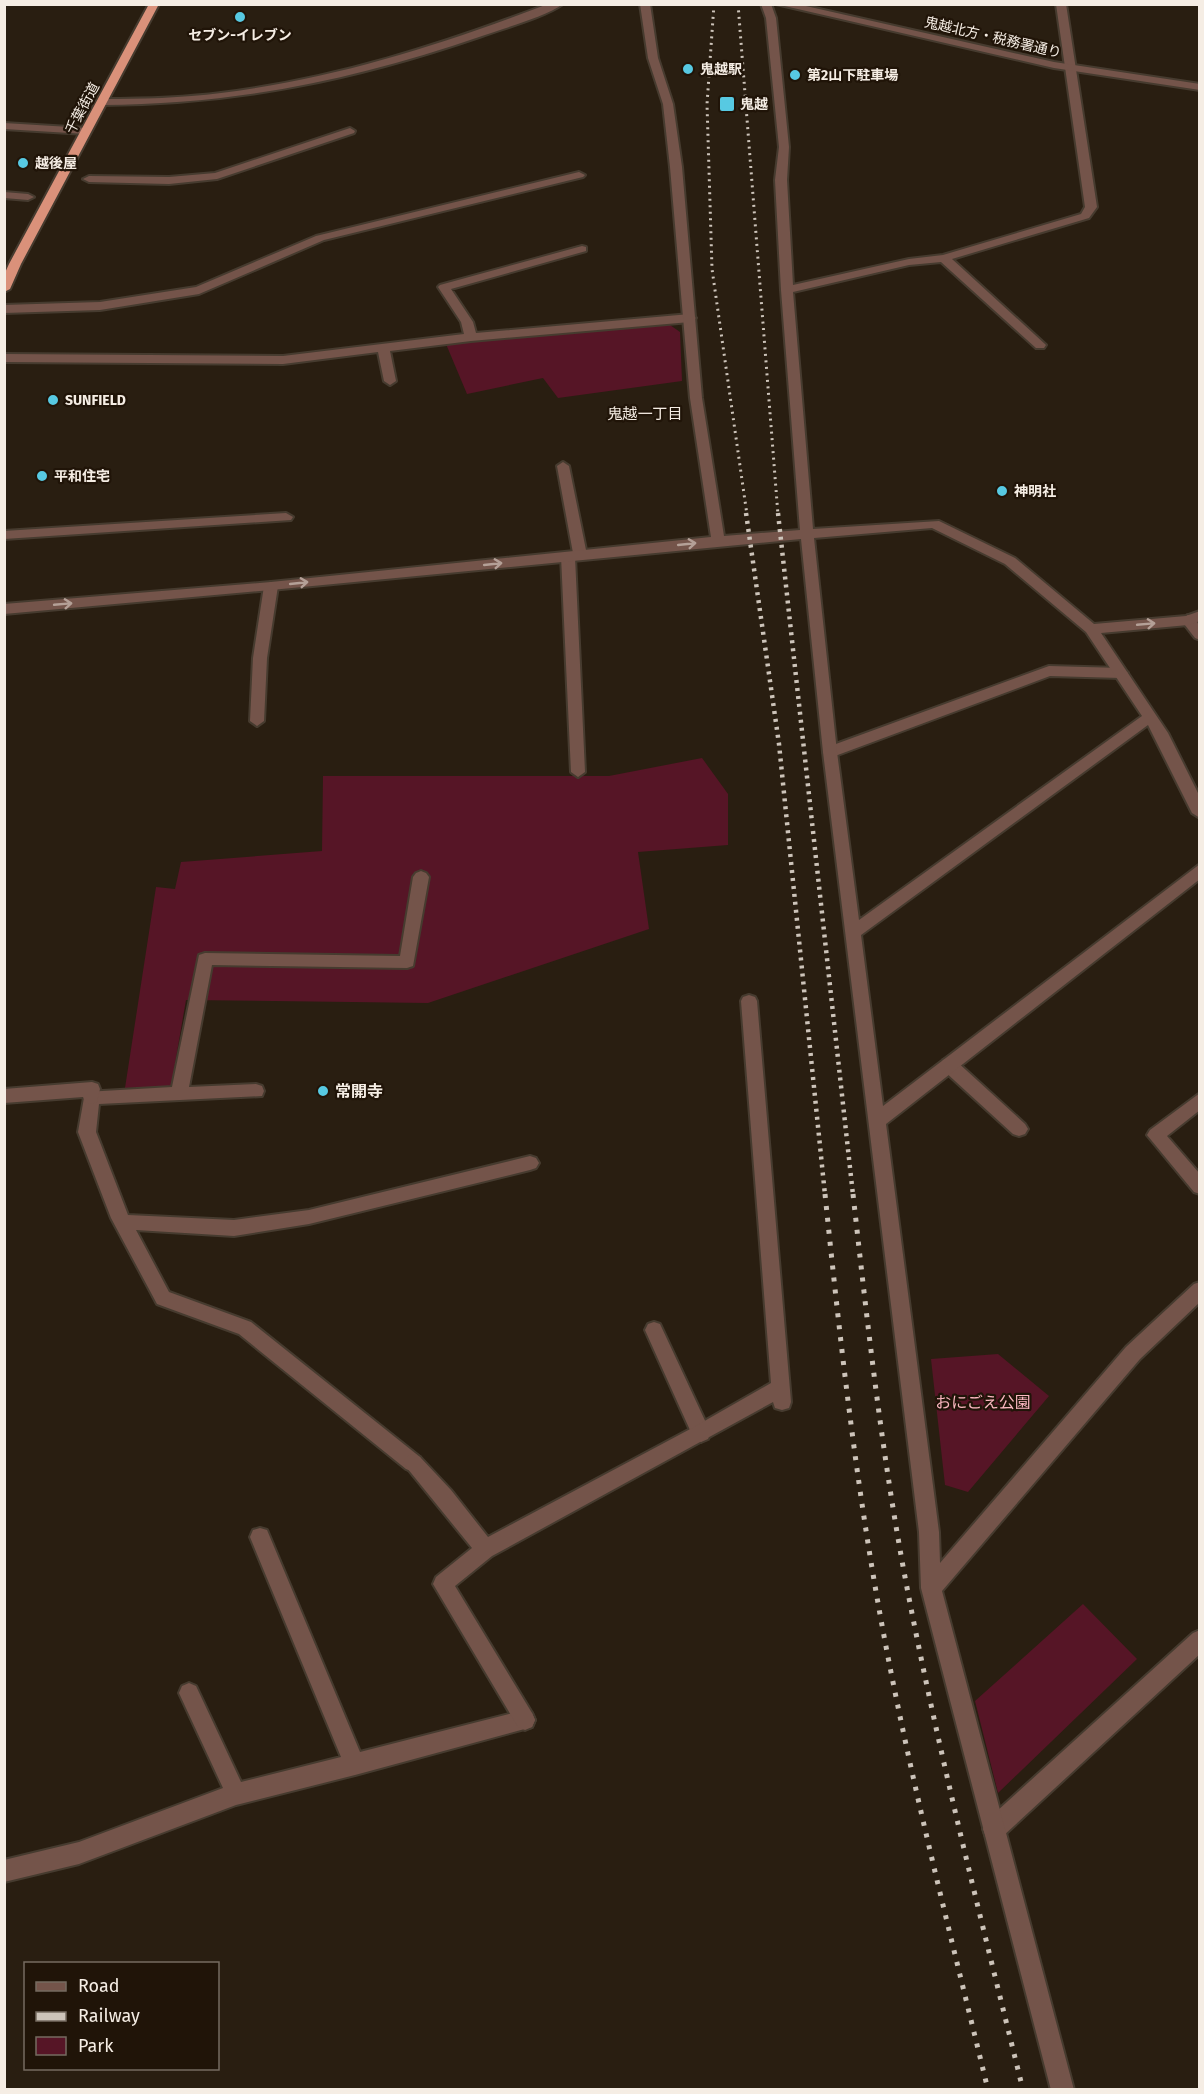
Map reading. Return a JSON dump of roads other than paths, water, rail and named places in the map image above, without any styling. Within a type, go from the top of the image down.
[{"type":"highway","name":"千葉街道","points":[[4,289],[10,264],[86,131],[154,4]]},
{"type":"street","points":[[102,102],[147,104],[233,97],[262,92],[375,66],[505,26],[558,4]]},
{"type":"street","points":[[645,4],[652,58],[669,114],[676,166],[696,398],[718,541]]},
{"type":"street","points":[[766,4],[771,18],[784,147],[781,180],[787,290],[807,533],[830,752],[929,1532],[931,1588],[1063,2090]]},
{"type":"street","points":[[787,290],[909,262],[944,258],[1085,216],[1091,207],[1061,4]]},
{"type":"street","name":"鬼越北方・税務署通り","points":[[788,5],[1072,68],[1200,87]]},
{"type":"street","points":[[4,126],[86,131]]},
{"type":"street","points":[[89,179],[198,179],[217,176],[350,131]]},
{"type":"street","points":[[4,309],[100,306],[199,290],[320,238],[579,175]]},
{"type":"street","points":[[4,195],[28,196]]},
{"type":"street","points":[[471,337],[466,322],[444,287],[582,249]]},
{"type":"street","points":[[944,258],[1040,345]]},
{"type":"street","points":[[4,358],[283,360],[471,337],[690,318]]},
{"type":"street","points":[[383,348],[390,381]]},
{"type":"street","points":[[563,466],[574,555],[578,772]]},
{"type":"street","points":[[4,535],[286,517]]},
{"type":"street","points":[[4,609],[271,586],[718,541],[934,524],[1010,561],[1091,629],[1161,733],[1200,813]]},
{"type":"street","points":[[257,721],[260,658],[271,586]]},
{"type":"street","points":[[1091,629],[1194,618],[1200,635]]},
{"type":"street","points":[[830,752],[1049,671],[1121,673]]},
{"type":"street","points":[[854,932],[1150,717]]},
{"type":"street","points":[[877,1121],[1200,870]]},
{"type":"street","points":[[179,1094],[205,959],[407,962],[421,877]]},
{"type":"street","points":[[4,1871],[79,1853],[236,1794],[525,1720],[443,1584],[485,1549],[701,1433],[782,1395],[749,1001]]},
{"type":"street","points":[[949,1065],[1019,1129]]},
{"type":"street","points":[[4,1096],[92,1089],[87,1132],[122,1222],[163,1298],[245,1328],[413,1463],[444,1496],[485,1549]]},
{"type":"street","points":[[91,1097],[256,1091]]},
{"type":"street","points":[[1200,1100],[1156,1135],[1200,1188]]},
{"type":"street","points":[[122,1222],[234,1228],[309,1217],[530,1163]]},
{"type":"street","points":[[931,1588],[1133,1353],[1200,1290]]},
{"type":"street","points":[[654,1330],[701,1433]]},
{"type":"street","points":[[260,1537],[355,1765]]},
{"type":"street","points":[[994,1829],[1200,1640]]},
{"type":"street","points":[[189,1693],[236,1794]]},
{"type":"railway","points":[[714,4],[707,104],[712,269],[747,515]]},
{"type":"railway","points":[[738,4],[778,515]]},
{"type":"railway","points":[[746,513],[779,744],[825,1195]]},
{"type":"railway","points":[[778,513],[853,1195]]},
{"type":"railway","points":[[825,1194],[854,1450],[889,1664],[915,1786],[988,2090]]},
{"type":"railway","points":[[853,1194],[870,1346],[909,1598],[949,1783],[1023,2090]]},
{"type":"place","name":"セブン-イレブン","points":[[240,17]]},
{"type":"place","name":"鬼越駅","points":[[688,69]]},
{"type":"place","name":"第2山下駐車場","points":[[795,75]]},
{"type":"place","name":"鬼越","points":[[727,104]]},
{"type":"place","name":"越後屋","points":[[23,163]]},
{"type":"place","name":"SUNFIELD","points":[[53,400]]},
{"type":"place","name":"平和住宅","points":[[42,476]]},
{"type":"place","name":"神明社","points":[[1002,491]]},
{"type":"place","name":"常開寺","points":[[323,1091]]},
{"type":"district","name":"鬼越一丁目","points":[[645,414]]},
{"type":"park label","name":"おにごえ公園","points":[[983,1402]]}]
